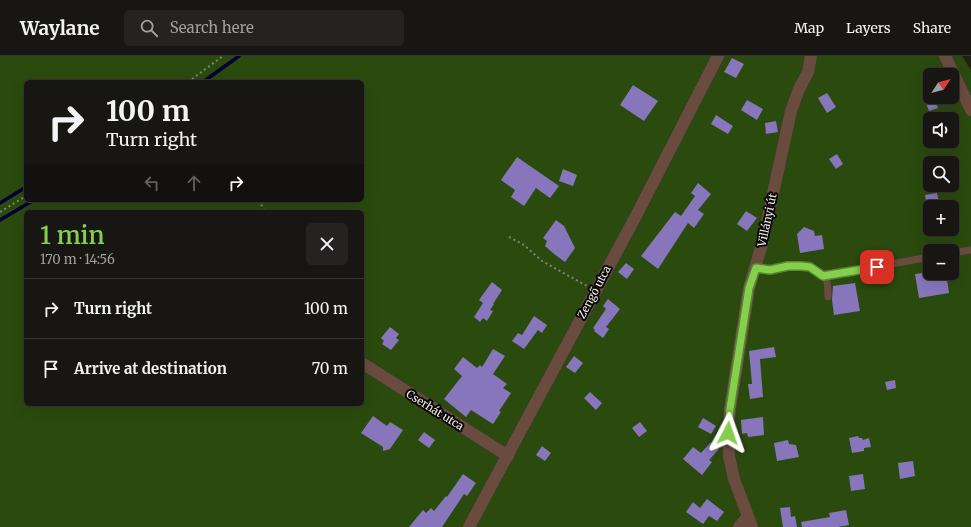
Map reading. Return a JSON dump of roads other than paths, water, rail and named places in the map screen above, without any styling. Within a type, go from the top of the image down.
[{"type":"street","name":"Zengő utca","points":[[468,527],[508,456],[637,214],[718,56]]},
{"type":"street","name":"Villányi út","points":[[750,521],[734,479],[729,456],[728,433],[730,409],[749,288],[756,268],[791,111],[799,89],[808,72],[811,56]]},
{"type":"street","points":[[944,56],[971,110]]},
{"type":"street","name":"Cserhát utca","points":[[364,364],[508,456]]},
{"type":"street","points":[[739,527],[750,521]]},
{"type":"lane","points":[[959,252],[971,250]]},
{"type":"lane","points":[[823,276],[923,258]]},
{"type":"lane","points":[[756,268],[770,270],[788,266],[810,267],[823,276],[826,280],[828,297]]},
{"type":"waterway","points":[[206,80],[239,56]]},
{"type":"waterway","points":[[0,203],[24,188]]},
{"type":"waterway","points":[[0,220],[31,202]]}]
